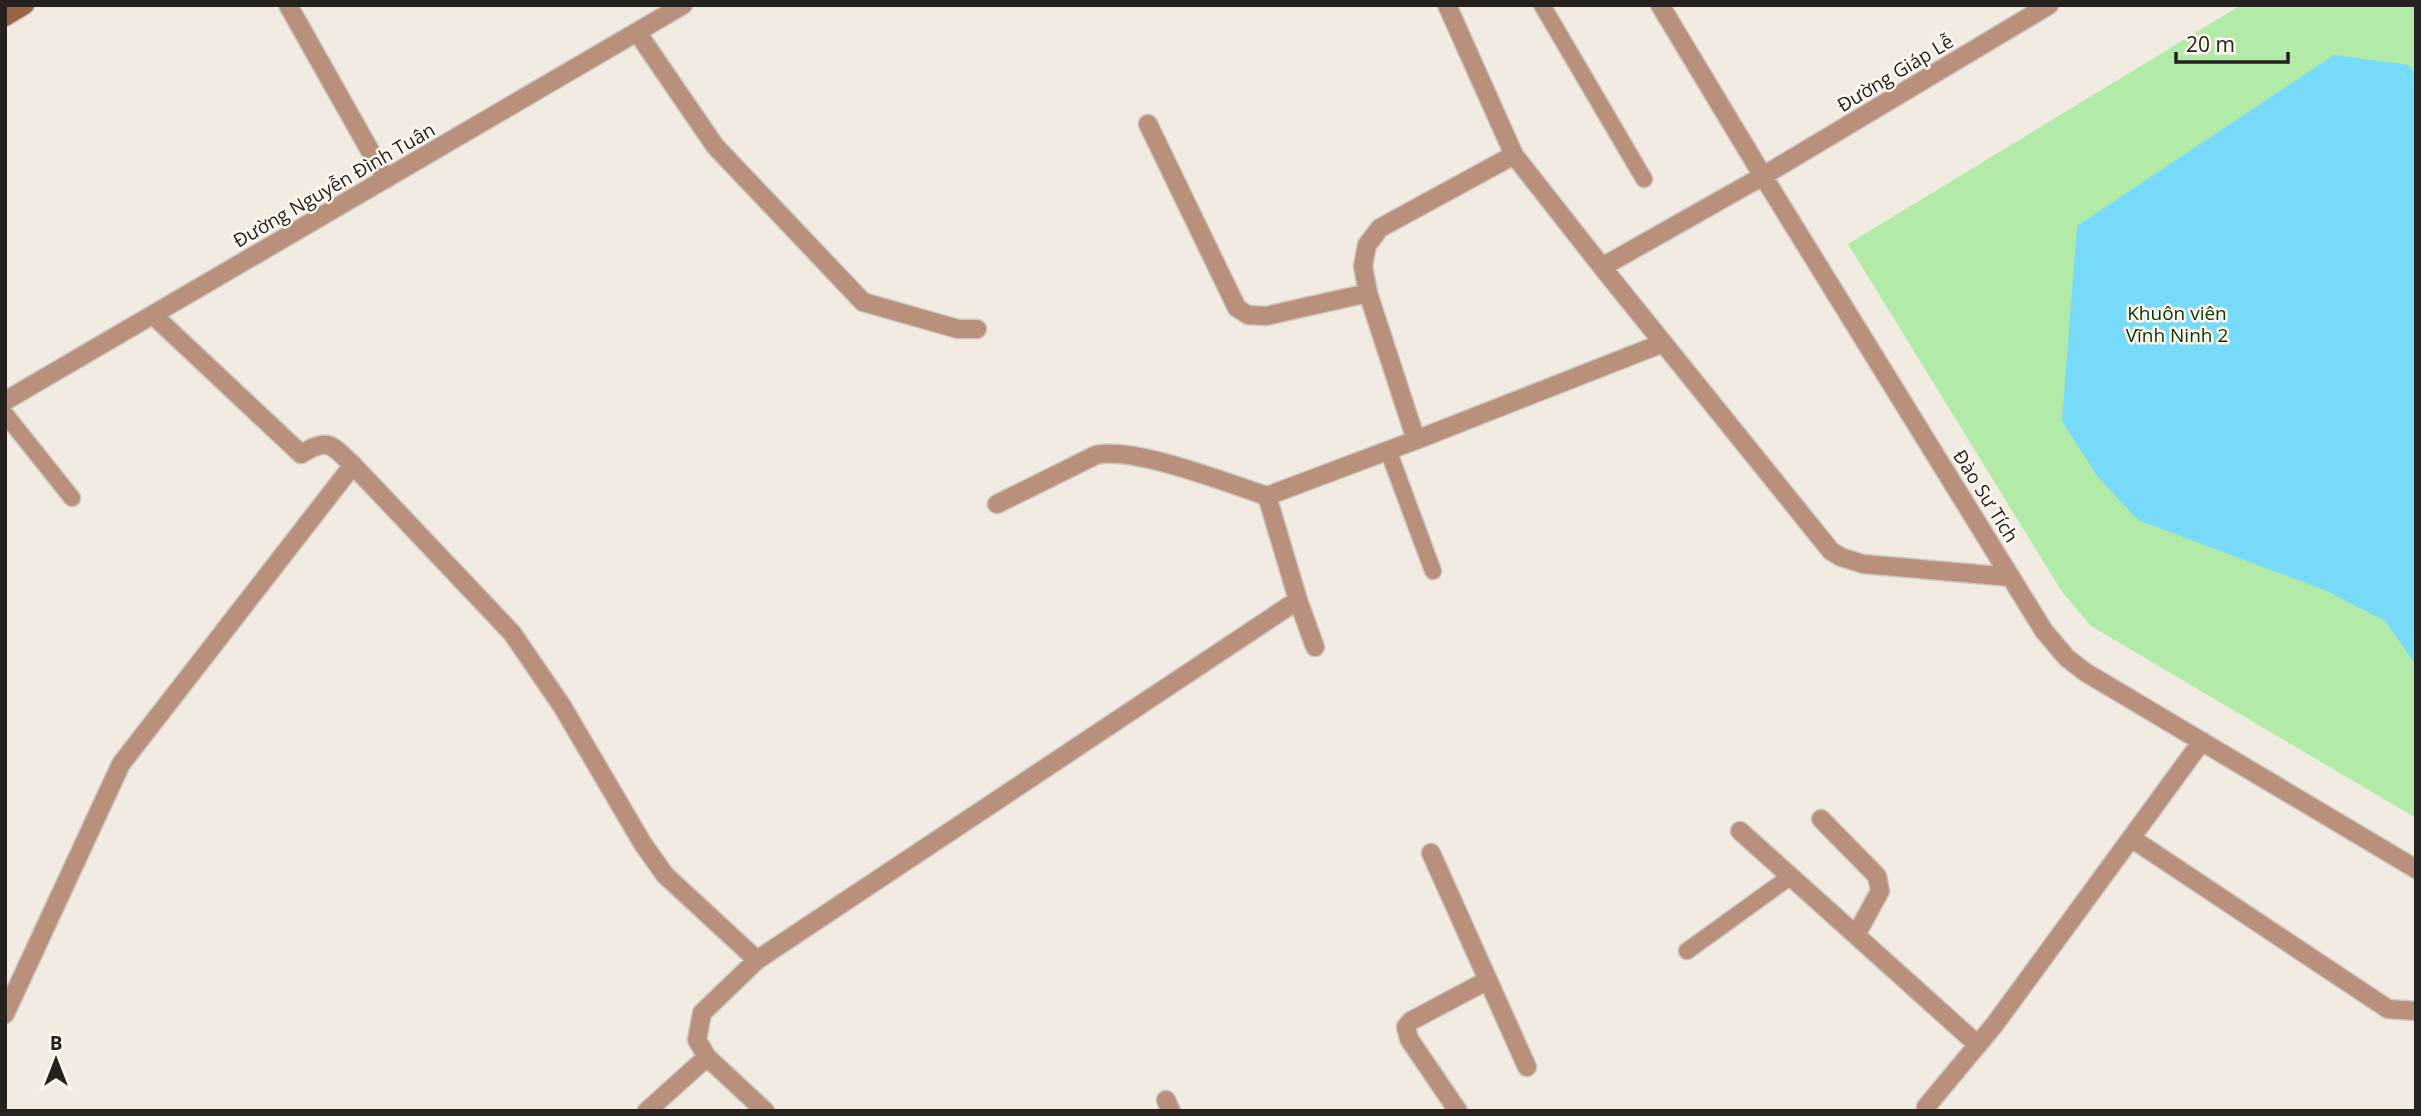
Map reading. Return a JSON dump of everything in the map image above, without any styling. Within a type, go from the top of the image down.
[{"type":"street","points":[[6,14],[25,5]]},
{"type":"street","points":[[288,5],[386,179]]},
{"type":"street","name":"Đường Nguyễn Đình Tuân","points":[[5,401],[683,5]]},
{"type":"street","points":[[1447,5],[1514,155],[1831,551],[1863,564],[2011,577]]},
{"type":"street","name":"Đào Sư Tích","points":[[1660,5],[2044,631],[2067,658],[2085,672],[2416,869]]},
{"type":"street","name":"Đường Giáp Lễ","points":[[1602,267],[1763,176],[2049,5]]},
{"type":"street","points":[[637,32],[715,146],[863,302],[958,329],[977,329]]},
{"type":"street","points":[[1148,124],[1237,308],[1248,314],[1266,316],[1368,293]]},
{"type":"street","points":[[1416,440],[1368,293],[1363,265],[1367,245],[1380,228],[1514,155]]},
{"type":"street","points":[[153,315],[301,454],[323,443],[330,444],[512,633],[562,706],[643,844],[665,875],[757,960]]},
{"type":"street","points":[[997,504],[1096,455],[1109,452],[1135,455],[1267,496],[1663,343]]},
{"type":"street","points":[[5,1014],[121,764],[352,465]]},
{"type":"street","points":[[1267,496],[1315,647]]},
{"type":"street","points":[[765,1111],[706,1057],[697,1040],[702,1013],[757,960],[1298,600]]},
{"type":"street","points":[[1925,1109],[1995,1024],[2202,741]]},
{"type":"street","points":[[1821,819],[1877,876],[1880,891],[1856,935]]},
{"type":"street","points":[[1740,831],[1978,1045]]},
{"type":"street","points":[[2131,838],[2388,1009],[2416,1012]]},
{"type":"street","points":[[1432,853],[1527,1068]]},
{"type":"street","points":[[1458,1111],[1409,1039],[1406,1027],[1411,1021],[1488,980]]},
{"type":"street","points":[[647,1111],[706,1057]]},
{"type":"lane","points":[[1542,5],[1644,179]]},
{"type":"lane","points":[[5,414],[72,498]]},
{"type":"lane","points":[[1388,450],[1433,571]]},
{"type":"lane","points":[[1687,951],[1791,876]]},
{"type":"green space","name":"Khuôn viên Vĩnh Ninh 2","points":[[2241,5],[2416,5],[2416,818],[2091,626],[2062,592],[1848,244]]},
{"type":"water","points":[[2334,55],[2409,65],[2416,75],[2416,665],[2385,621],[2325,590],[2138,520],[2098,477],[2062,421],[2077,226]]}]
